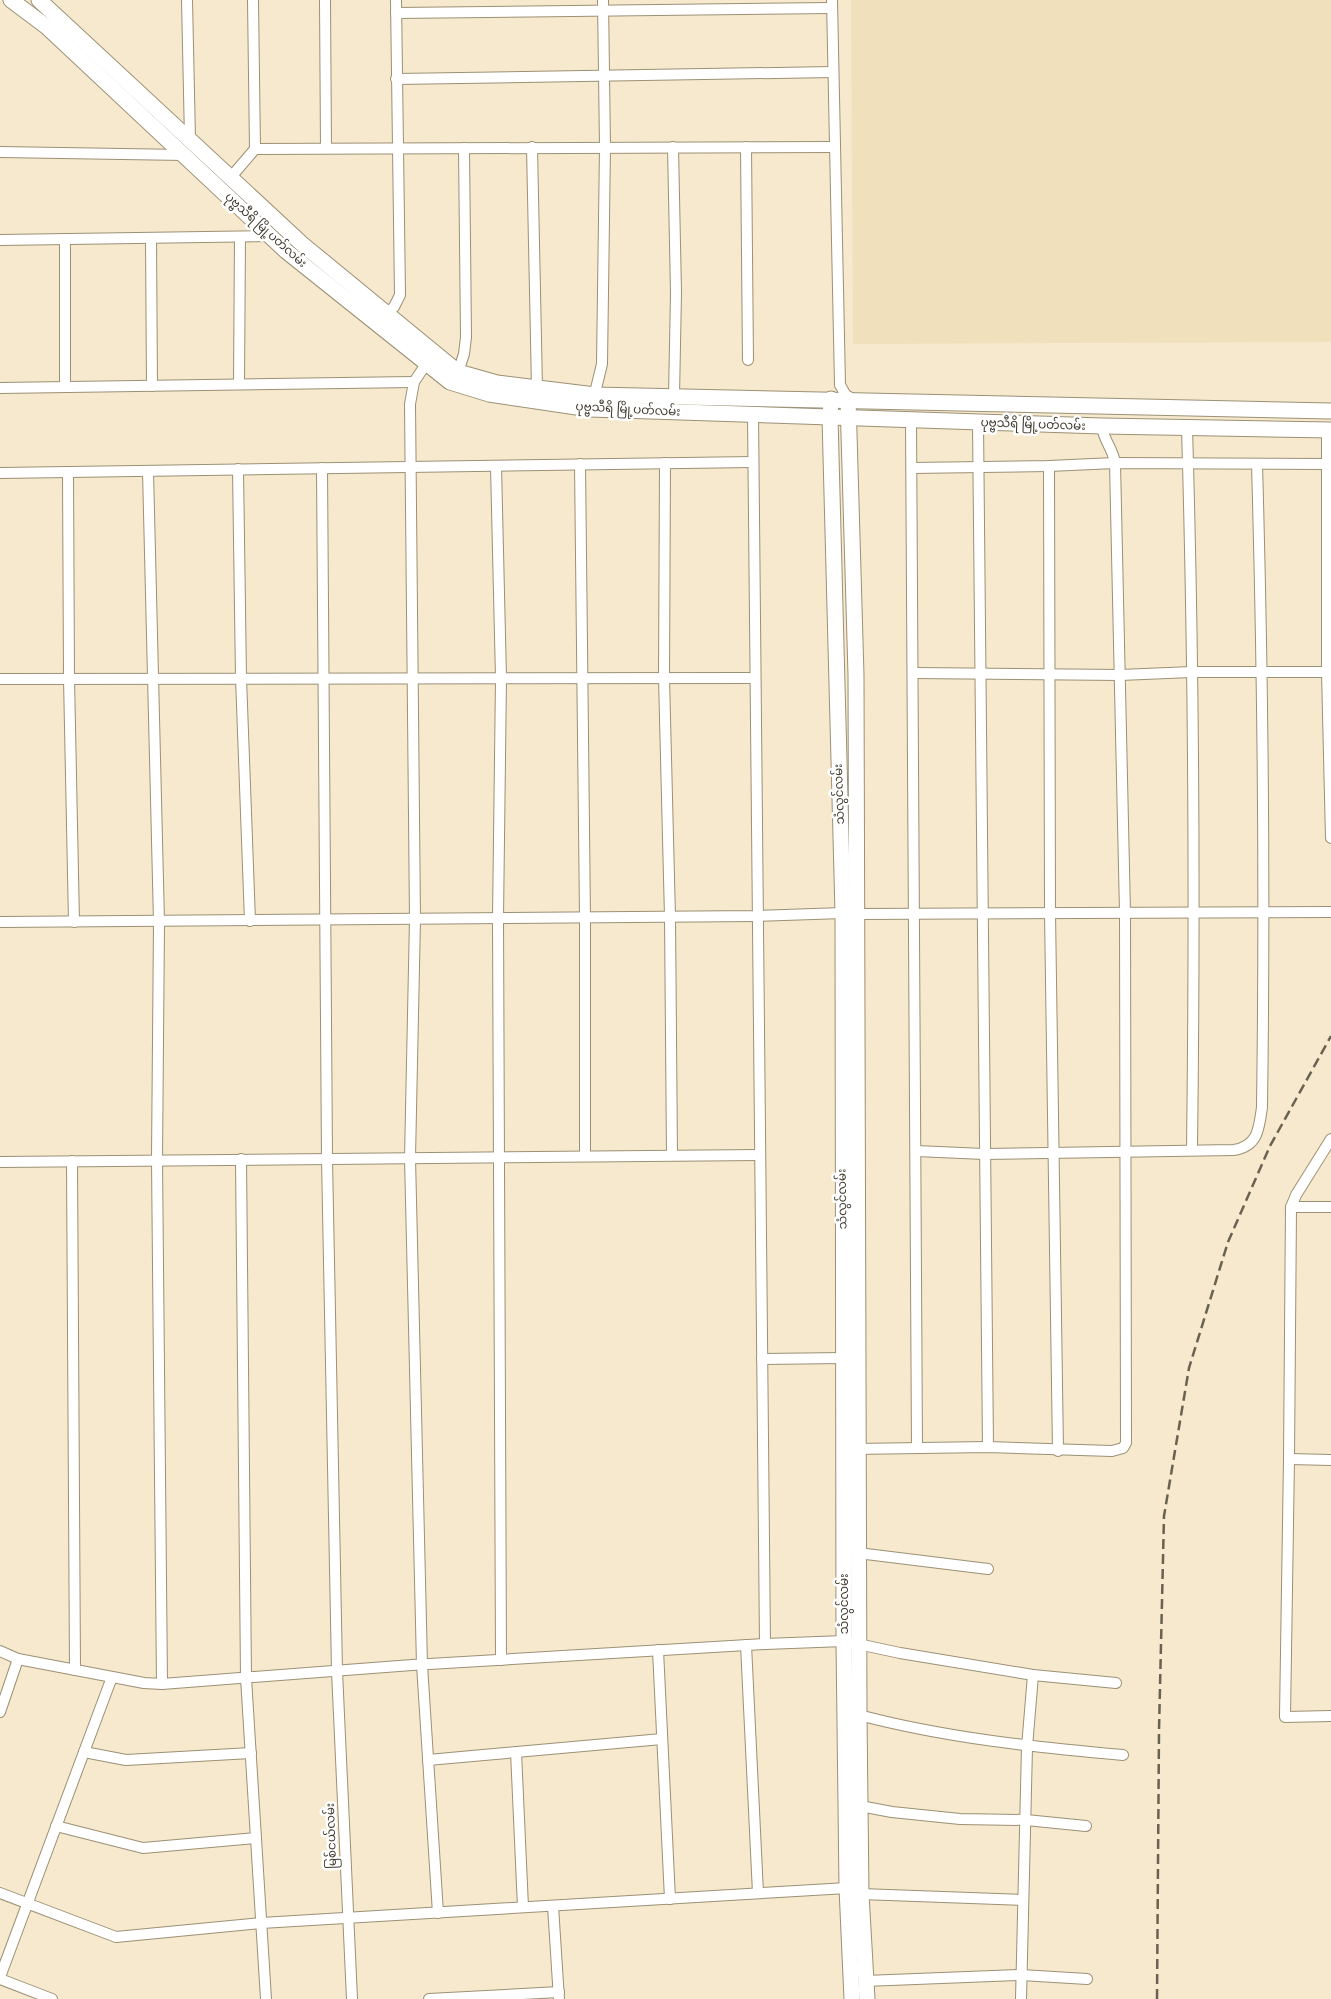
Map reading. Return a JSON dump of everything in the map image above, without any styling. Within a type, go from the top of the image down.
[{"type":"main road","name":"ပုဗ္ဗသီရိ မြို့ပတ်လမ်း","points":[[11,0],[47,27],[286,251],[450,382],[489,394],[753,414],[1102,426],[1329,430]]},
{"type":"main road","name":"ပုဗ္ဗသီရိ မြို့ပတ်လမ်း","points":[[39,0],[296,238],[458,372],[496,383],[537,388],[592,402],[674,396],[1331,411]]},
{"type":"main road","points":[[286,251],[296,238]]},
{"type":"main road","name":"သံလွင်လမ်း","points":[[831,399],[830,417],[850,913],[850,1449],[854,1891],[852,1999]]},
{"type":"main road","name":"သံလွင်လမ်း","points":[[848,399],[856,674],[842,1173],[844,1358],[858,1553],[851,1643],[859,1715],[860,1806],[854,1891],[867,1999]]},
{"type":"street","points":[[187,0],[190,139]]},
{"type":"street","points":[[230,177],[255,149],[253,0]]},
{"type":"street","points":[[325,0],[326,148]]},
{"type":"street","points":[[386,314],[394,307],[400,295],[396,0]]},
{"type":"street","points":[[396,13],[603,5],[832,4],[840,385],[848,399]]},
{"type":"street","points":[[592,402],[602,364],[605,147],[603,5]]},
{"type":"street","points":[[396,79],[833,72]]},
{"type":"street","points":[[673,147],[676,293],[674,396]]},
{"type":"street","points":[[746,147],[748,360]]},
{"type":"street","points":[[458,372],[464,354],[466,337],[464,148]]},
{"type":"street","points":[[532,148],[537,388]]},
{"type":"street","points":[[255,149],[835,148]]},
{"type":"street","points":[[0,152],[184,155]]},
{"type":"street","points":[[0,240],[271,236]]},
{"type":"street","points":[[239,384],[240,237]]},
{"type":"street","points":[[151,238],[152,386]]},
{"type":"street","points":[[65,239],[65,387]]},
{"type":"street","points":[[426,364],[414,382],[410,404],[415,919],[410,1158],[422,1665],[438,1913]]},
{"type":"street","points":[[0,388],[414,382]]},
{"type":"street","points":[[831,399],[840,385]]},
{"type":"street","points":[[753,414],[765,1644]]},
{"type":"street","points":[[912,420],[917,1448]]},
{"type":"street","points":[[978,422],[988,1447]]},
{"type":"street","points":[[850,1449],[988,1447],[1058,1451],[1112,1451],[1123,1448],[1126,1443],[1125,913],[1115,463],[1113,452],[1103,434],[1102,426]]},
{"type":"street","points":[[1187,428],[1195,913],[1192,1150]]},
{"type":"street","points":[[1329,430],[1331,838]]},
{"type":"street","points":[[0,473],[753,462]]},
{"type":"street","points":[[665,463],[664,678],[670,917],[672,1156]]},
{"type":"street","points":[[912,468],[1115,463],[1329,464]]},
{"type":"street","points":[[580,464],[585,918],[585,1156]]},
{"type":"street","points":[[916,1151],[984,1154],[1234,1150],[1251,1144],[1260,1123],[1262,1107],[1264,912],[1263,673],[1257,464]]},
{"type":"street","points":[[496,466],[501,678],[498,918],[501,1660]]},
{"type":"street","points":[[1049,466],[1050,913],[1058,1451]]},
{"type":"street","name":"မြစ်ငယ်လမ်း","points":[[322,468],[324,920],[337,1671],[352,1999]]},
{"type":"street","points":[[238,469],[241,678],[250,921]]},
{"type":"street","points":[[148,471],[159,922],[157,1160],[162,1684]]},
{"type":"street","points":[[68,472],[69,678],[74,922]]},
{"type":"street","points":[[914,673],[1120,675],[1192,672],[1329,672]]},
{"type":"street","points":[[0,679],[755,678]]},
{"type":"street","points":[[0,922],[585,918],[850,913],[1331,912]]},
{"type":"street","points":[[1331,1139],[1291,1207],[1290,1459],[1284,1717],[1331,1716]]},
{"type":"street","points":[[0,1162],[760,1155]]},
{"type":"street","points":[[241,1159],[246,1678],[266,1999]]},
{"type":"street","points":[[72,1161],[75,1670]]},
{"type":"street","points":[[1291,1207],[1331,1207]]},
{"type":"street","points":[[762,1359],[844,1358]]},
{"type":"street","points":[[1290,1459],[1331,1460]]},
{"type":"street","points":[[858,1553],[988,1569]]},
{"type":"street","points":[[0,1651],[18,1659],[144,1683],[162,1684],[658,1650],[765,1644],[851,1643],[1033,1675],[1116,1683]]},
{"type":"street","points":[[746,1645],[758,1894]]},
{"type":"street","points":[[658,1650],[670,1899]]},
{"type":"street","points":[[0,1712],[18,1659]]},
{"type":"street","points":[[1021,1999],[1027,1747],[1033,1675]]},
{"type":"street","points":[[52,1999],[0,1978],[112,1677]]},
{"type":"street","points":[[859,1715],[903,1727],[1027,1747],[1123,1754]]},
{"type":"street","points":[[428,1760],[662,1739]]},
{"type":"street","points":[[84,1752],[126,1760],[251,1753]]},
{"type":"street","points":[[516,1752],[523,1907]]},
{"type":"street","points":[[860,1806],[892,1812],[960,1819],[1026,1820],[1086,1826]]},
{"type":"street","points":[[56,1826],[143,1848],[256,1838]]},
{"type":"street","points":[[0,1893],[116,1937],[261,1923],[758,1894],[854,1891],[1023,1900]]},
{"type":"street","points":[[429,1999],[559,1995],[553,1906]]},
{"type":"street","points":[[865,1981],[1021,1975],[1087,1979]]},
{"type":"shaded area","points":[[851,0],[1331,0],[1331,342],[853,344]]},
{"type":"railway","points":[[1157,1999],[1159,1730],[1164,1516],[1189,1368],[1228,1242],[1270,1146],[1331,1036]]}]
